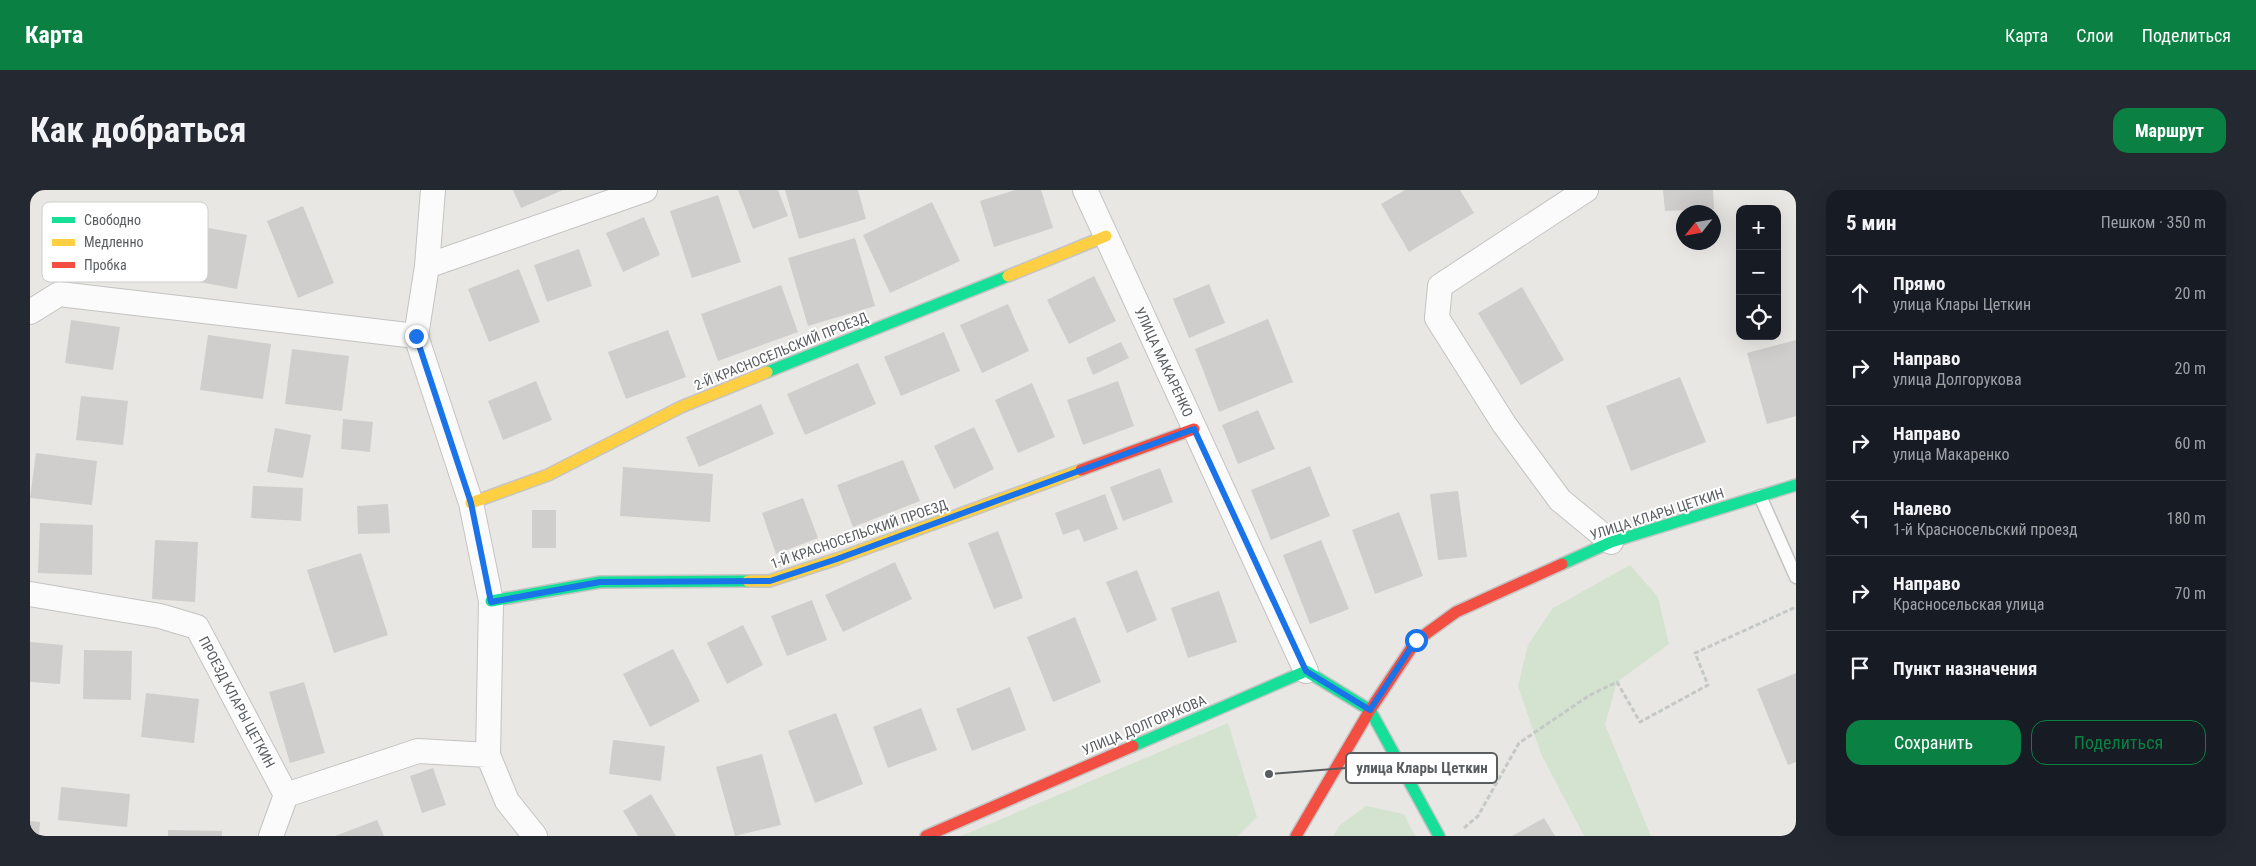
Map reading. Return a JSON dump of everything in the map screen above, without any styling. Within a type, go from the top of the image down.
[{"type":"street","points":[[433,190],[427,266],[416,336],[471,503],[491,602],[488,755],[507,801],[535,836]]},
{"type":"street","points":[[427,266],[645,190]]},
{"type":"street","name":"УЛИЦА МАКАРЕНКО","points":[[1085,190],[1306,671]]},
{"type":"street","points":[[1586,190],[1440,286],[1437,318],[1504,424],[1560,500],[1611,542]]},
{"type":"street","name":"2-Й КРАСНОСЕЛЬСКИЙ ПРОЕЗД","points":[[471,503],[548,475],[681,407],[1106,236]]},
{"type":"street","points":[[30,312],[59,294],[416,336]]},
{"type":"street","name":"1-Й КРАСНОСЕЛЬСКИЙ ПРОЕЗД","points":[[491,602],[600,582],[770,581],[837,559],[1194,429]]},
{"type":"street","name":"УЛИЦА КЛАРЫ ЦЕТКИН","points":[[1296,836],[1370,710],[1416,640],[1456,612],[1611,542],[1796,485]]},
{"type":"street","name":"ПРОЕЗД КЛАРЫ ЦЕТКИН","points":[[30,594],[160,616],[197,627],[286,795]]},
{"type":"street","points":[[1306,671],[1370,710],[1439,836]]},
{"type":"street","name":"УЛИЦА ДОЛГОРУКОВА","points":[[926,836],[1306,671]]},
{"type":"street","points":[[271,836],[286,795],[418,751],[488,755]]},
{"type":"lane","points":[[1760,496],[1796,577]]},
{"type":"path","points":[[1460,831],[1478,816],[1519,743],[1590,695],[1616,682],[1640,722],[1708,684],[1695,653],[1796,608]]},
{"type":"green space","points":[[1630,565],[1658,597],[1669,644],[1617,682],[1605,725],[1651,836],[1584,836],[1541,754],[1518,686],[1528,645],[1553,608]]},
{"type":"green space","points":[[1228,723],[1257,817],[1238,836],[961,836]]},
{"type":"green space","points":[[1366,806],[1404,814],[1415,836],[1333,836],[1339,826]]},
{"type":"building","points":[[513,190],[563,190],[521,208]]},
{"type":"building","points":[[738,190],[778,190],[788,216],[753,229]]},
{"type":"building","points":[[785,190],[858,190],[866,219],[799,239]]},
{"type":"building","points":[[1015,190],[1041,190],[1053,228],[994,247],[980,201]]},
{"type":"building","points":[[1405,190],[1460,190],[1474,213],[1409,252],[1381,204]]},
{"type":"building","points":[[1663,190],[1713,190],[1714,205],[1676,205],[1676,211],[1665,211]]},
{"type":"building","points":[[718,195],[741,262],[692,278],[670,211]]},
{"type":"building","points":[[932,202],[960,261],[890,293],[863,235]]},
{"type":"building","points":[[303,206],[334,283],[298,298],[267,221]]},
{"type":"building","points":[[644,217],[660,255],[623,272],[606,233]]},
{"type":"building","points":[[208,228],[247,235],[237,289],[199,282],[208,282]]},
{"type":"building","points":[[855,238],[875,306],[808,326],[788,258]]},
{"type":"building","points":[[579,249],[592,286],[547,302],[534,265]]},
{"type":"building","points":[[519,269],[540,322],[489,342],[468,289]]},
{"type":"building","points":[[1094,276],[1116,321],[1069,344],[1047,300]]},
{"type":"building","points":[[1209,284],[1225,323],[1189,338],[1173,299]]},
{"type":"building","points":[[781,285],[798,332],[718,361],[701,314]]},
{"type":"building","points":[[1522,287],[1564,360],[1521,385],[1478,313]]},
{"type":"building","points":[[1008,304],[1029,351],[982,373],[960,325]]},
{"type":"building","points":[[1268,319],[1293,382],[1219,412],[1195,349]]},
{"type":"building","points":[[71,320],[120,327],[113,370],[65,363]]},
{"type":"building","points":[[668,330],[686,377],[626,399],[608,352]]},
{"type":"building","points":[[944,332],[960,371],[901,396],[884,357]]},
{"type":"building","points":[[208,335],[271,344],[263,399],[200,390]]},
{"type":"building","points":[[1796,340],[1796,416],[1767,424],[1747,353]]},
{"type":"building","points":[[1121,342],[1129,358],[1093,375],[1086,358]]},
{"type":"building","points":[[292,349],[349,356],[342,411],[285,404]]},
{"type":"building","points":[[858,363],[876,404],[805,435],[787,394]]},
{"type":"building","points":[[1680,377],[1706,442],[1631,471],[1606,406]]},
{"type":"building","points":[[536,381],[552,420],[503,440],[488,401]]},
{"type":"building","points":[[1118,381],[1134,426],[1083,445],[1067,400]]},
{"type":"building","points":[[1032,383],[1055,437],[1018,453],[995,400]]},
{"type":"building","points":[[81,396],[128,401],[123,445],[76,440]]},
{"type":"building","points":[[761,404],[774,434],[699,467],[686,437]]},
{"type":"building","points":[[1258,410],[1275,449],[1238,464],[1222,425]]},
{"type":"building","points":[[343,419],[373,422],[370,452],[341,449]]},
{"type":"building","points":[[974,427],[994,469],[954,489],[934,446]]},
{"type":"building","points":[[275,428],[311,435],[303,478],[267,472]]},
{"type":"building","points":[[36,453],[97,461],[92,505],[30,498]]},
{"type":"building","points":[[903,460],[920,501],[853,527],[837,485]]},
{"type":"building","points":[[1310,466],[1330,516],[1271,540],[1251,490]]},
{"type":"building","points":[[623,467],[713,474],[710,522],[620,516]]},
{"type":"building","points":[[1160,468],[1173,502],[1123,521],[1110,487]]},
{"type":"building","points":[[253,486],[303,488],[301,521],[251,518]]},
{"type":"building","points":[[1458,491],[1467,557],[1438,560],[1430,494]]},
{"type":"building","points":[[1105,494],[1118,529],[1084,542],[1079,529],[1063,535],[1055,513]]},
{"type":"building","points":[[803,498],[818,538],[776,554],[762,513]]},
{"type":"building","points":[[388,504],[390,533],[358,534],[357,506]]},
{"type":"building","points":[[532,510],[556,510],[556,548],[532,548]]},
{"type":"building","points":[[1399,512],[1423,576],[1375,594],[1352,530]]},
{"type":"building","points":[[40,523],[93,525],[92,575],[38,573]]},
{"type":"building","points":[[998,531],[1023,598],[994,609],[968,543]]},
{"type":"building","points":[[155,540],[198,542],[195,602],[152,599]]},
{"type":"building","points":[[1321,540],[1349,609],[1310,624],[1283,555]]},
{"type":"building","points":[[361,553],[388,635],[334,653],[307,570]]},
{"type":"building","points":[[895,562],[912,599],[843,632],[825,595]]},
{"type":"building","points":[[1137,570],[1157,620],[1127,633],[1106,582]]},
{"type":"building","points":[[1219,591],[1237,642],[1188,658],[1171,608]]},
{"type":"building","points":[[812,600],[827,640],[787,656],[771,616]]},
{"type":"building","points":[[1075,617],[1101,682],[1053,702],[1027,637]]},
{"type":"building","points":[[743,625],[763,665],[727,684],[707,643]]},
{"type":"building","points":[[30,642],[63,645],[60,684],[30,682]]},
{"type":"building","points":[[673,649],[700,701],[650,727],[623,674]]},
{"type":"building","points":[[84,650],[132,651],[131,700],[83,699]]},
{"type":"building","points":[[1796,673],[1796,762],[1788,765],[1757,689]]},
{"type":"building","points":[[304,682],[325,753],[290,763],[269,692]]},
{"type":"building","points":[[1010,687],[1026,730],[972,751],[956,709]]},
{"type":"building","points":[[146,693],[199,699],[194,743],[141,737]]},
{"type":"building","points":[[921,708],[937,750],[888,768],[873,727]]},
{"type":"building","points":[[836,713],[863,784],[815,803],[788,731]]},
{"type":"building","points":[[613,740],[665,746],[661,781],[609,774]]},
{"type":"building","points":[[762,754],[781,825],[735,836],[716,767]]},
{"type":"building","points":[[433,768],[446,805],[422,813],[410,776]]},
{"type":"building","points":[[61,787],[130,794],[127,827],[58,820]]},
{"type":"building","points":[[651,794],[676,836],[638,836],[623,811]]},
{"type":"building","points":[[1544,818],[1555,836],[1512,836]]},
{"type":"building","points":[[377,820],[384,836],[335,836]]},
{"type":"building","points":[[30,821],[40,822],[39,836],[30,836]]},
{"type":"building","points":[[168,830],[222,831],[222,836],[168,836]]},
{"type":"traffic: fast","points":[[767,372],[1008,276]]},
{"type":"traffic: fast","points":[[1562,564],[1611,542],[1796,485]]},
{"type":"traffic: fast","points":[[491,601],[600,582],[748,581]]},
{"type":"traffic: fast","points":[[1133,746],[1306,671],[1370,710],[1439,836]]},
{"type":"traffic: slow","points":[[1008,276],[1106,236]]},
{"type":"traffic: slow","points":[[471,503],[548,475],[681,407],[767,372]]},
{"type":"traffic: slow","points":[[748,581],[769,581],[837,559],[1081,470]]},
{"type":"traffic: jam","points":[[1081,470],[1194,429]]},
{"type":"traffic: jam","points":[[1296,836],[1370,710],[1416,641],[1456,612],[1562,564]]},
{"type":"traffic: jam","points":[[926,836],[1133,746]]},
{"type":"place","name":"улица Клары Цеткин","points":[[1269,774]]},
{"type":"route","points":[[416,336],[471,503],[491,602],[600,582],[770,581],[837,559],[1194,429],[1306,671],[1370,710],[1416,640]]}]
